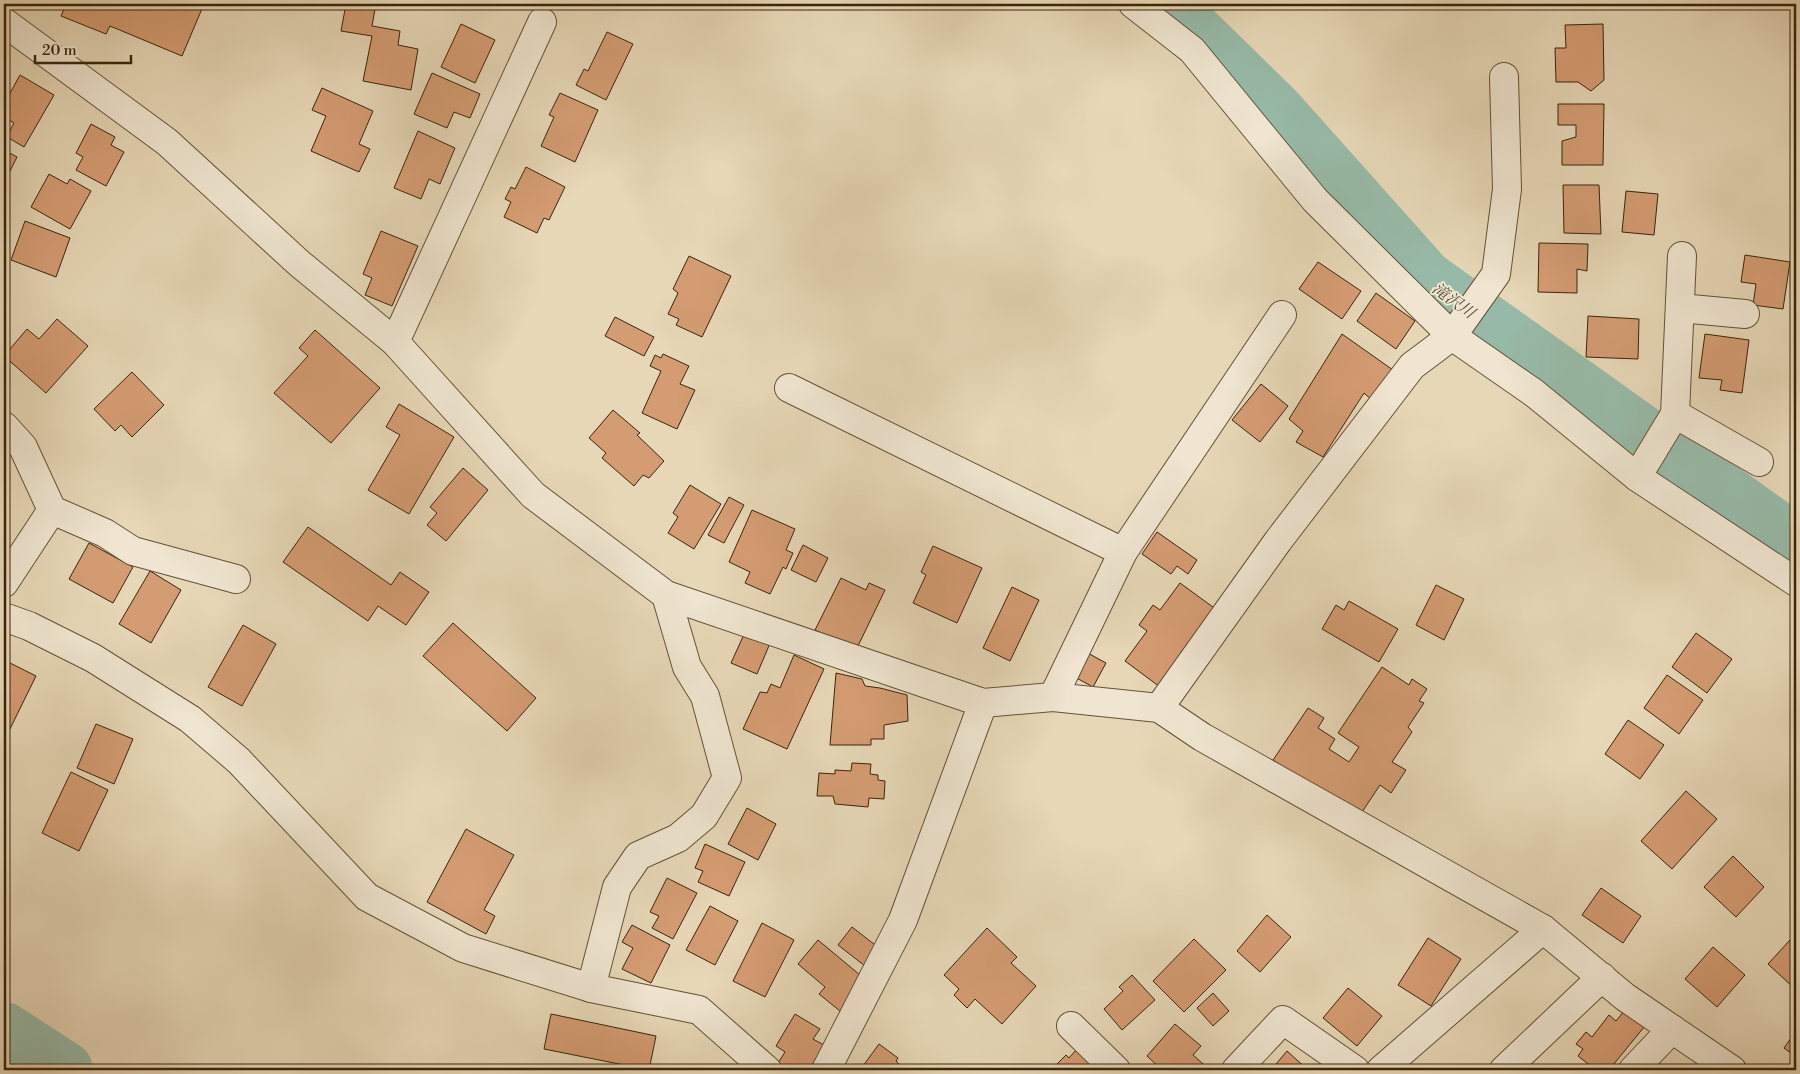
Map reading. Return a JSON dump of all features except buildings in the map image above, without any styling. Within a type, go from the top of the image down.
[{"type":"street","points":[[1133,4],[1192,50],[1315,200],[1452,336],[1534,393],[1637,477],[1796,582]]},
{"type":"street","points":[[4,22],[167,142],[300,264],[396,342],[533,495],[666,595],[983,703],[1053,697],[1159,708],[1202,737],[1543,929],[1625,997],[1732,1070]]},
{"type":"street","points":[[396,342],[542,22]]},
{"type":"street","points":[[1159,708],[1278,541],[1412,366],[1452,336],[1496,274],[1507,190],[1504,77]]},
{"type":"street","points":[[1637,477],[1675,414],[1682,256]]},
{"type":"street","points":[[1680,308],[1745,314]]},
{"type":"street","points":[[1053,697],[1123,552],[1282,315]]},
{"type":"street","points":[[789,388],[1123,552]]},
{"type":"street","points":[[1675,414],[1759,462]]},
{"type":"street","points":[[4,426],[23,446],[52,510],[105,533],[133,551],[236,579]]},
{"type":"street","points":[[4,583],[52,510]]},
{"type":"street","points":[[591,988],[615,896],[622,879],[638,856],[678,838],[704,816],[728,778],[705,696],[687,668],[666,595]]},
{"type":"street","points":[[4,617],[30,626],[93,658],[190,719],[239,761],[367,897],[463,948],[591,988],[699,1010],[767,1070]]},
{"type":"street","points":[[826,1070],[903,920],[983,703]]},
{"type":"street","points":[[1381,1070],[1543,929]]},
{"type":"street","points":[[1504,1070],[1602,978]]},
{"type":"street","points":[[1236,1070],[1283,1020],[1354,1070]]},
{"type":"street","points":[[1071,1026],[1116,1070]]},
{"type":"street","points":[[1633,1070],[1672,1029]]},
{"type":"green space","points":[[4,1042],[29,1056],[48,1070],[4,1070]]},
{"type":"waterway","name":"滝沢川","points":[[1158,4],[1189,27],[1276,112],[1425,279],[1796,544]]},
{"type":"waterway","points":[[4,1031],[64,1070]]}]
